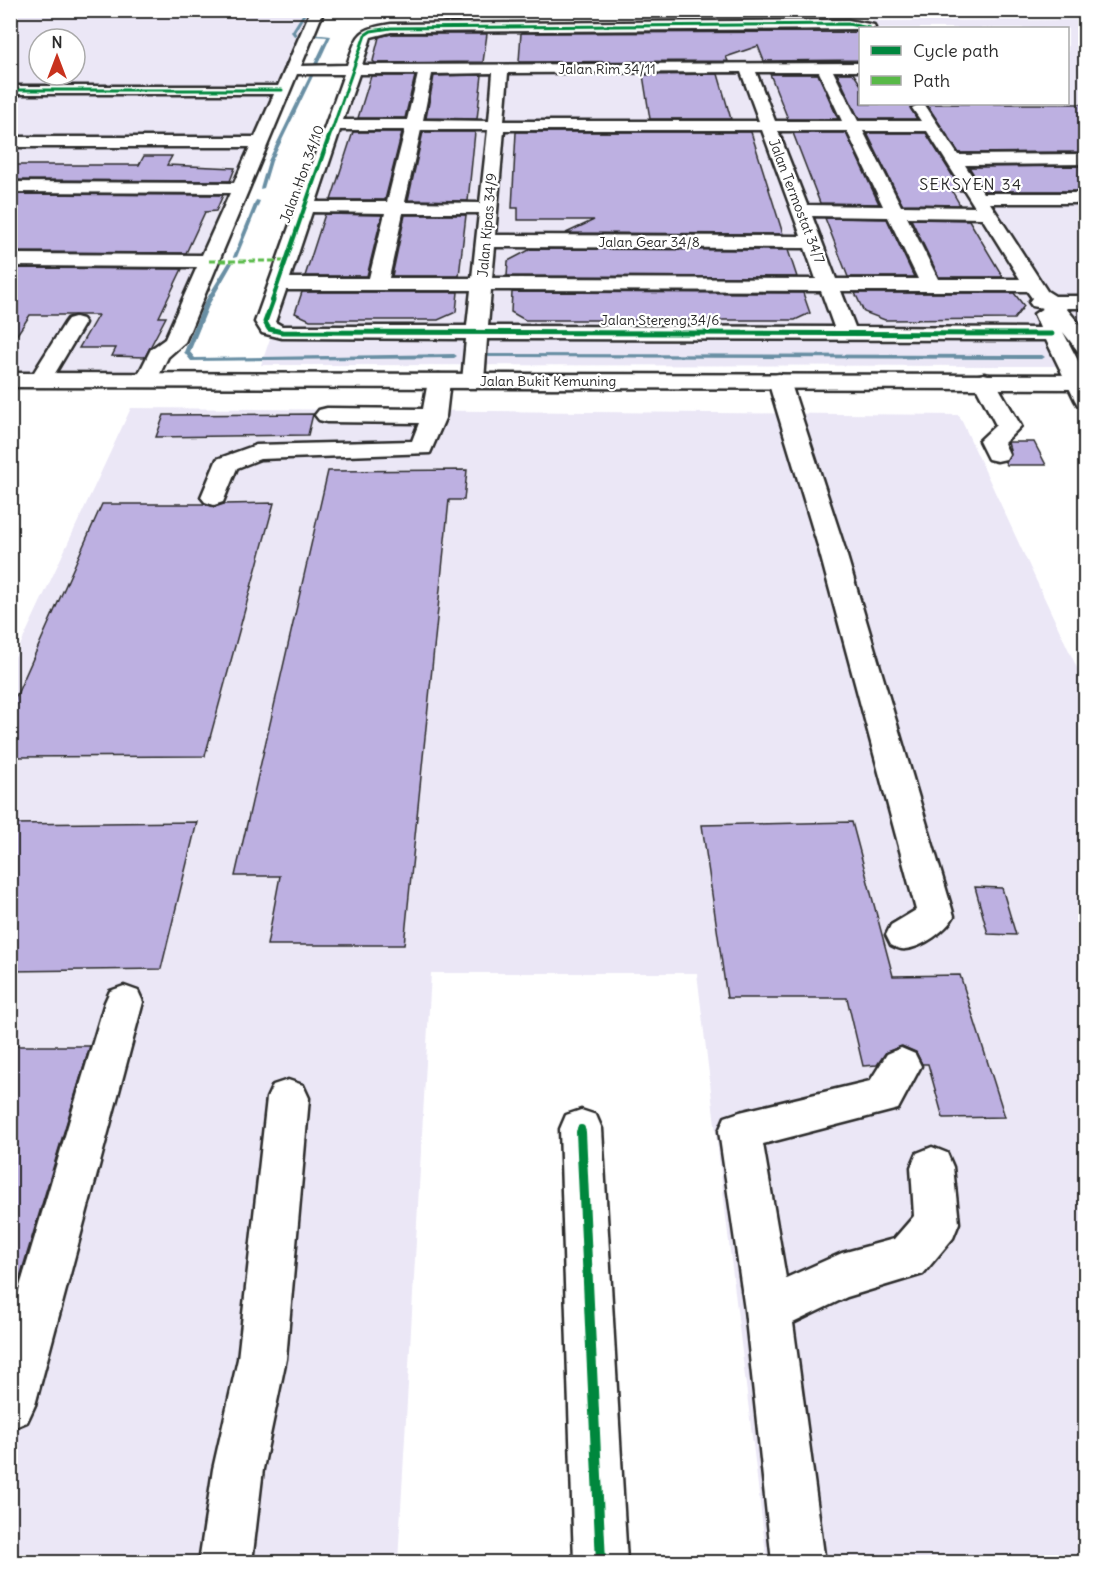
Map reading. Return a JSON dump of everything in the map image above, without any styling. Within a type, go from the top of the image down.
[{"type":"street","points":[[146,381],[159,354],[174,342],[318,10]]},
{"type":"street","points":[[685,68],[669,25],[865,27]]},
{"type":"street","name":"Jalan Hon 34/10","points":[[269,329],[265,322],[277,284],[365,35],[372,31],[517,31],[669,25]]},
{"type":"street","name":"Jalan Rim 34/11","points":[[291,70],[511,66],[859,67]]},
{"type":"street","name":"Jalan Kipas 34/9","points":[[473,381],[496,125],[511,66]]},
{"type":"street","name":"Jalan Termostat 34/7","points":[[747,68],[847,334]]},
{"type":"street","points":[[824,68],[931,285]]},
{"type":"street","points":[[378,284],[426,69]]},
{"type":"street","points":[[10,90],[282,90]]},
{"type":"street","points":[[918,105],[1041,296],[1085,345]]},
{"type":"street","points":[[334,125],[932,126]]},
{"type":"street","points":[[10,141],[260,142]]},
{"type":"street","points":[[953,160],[1086,159]]},
{"type":"street","points":[[10,188],[240,188]]},
{"type":"street","points":[[800,210],[894,211],[1086,198]]},
{"type":"street","points":[[304,207],[489,208]]},
{"type":"street","name":"Jalan Gear 34/8","points":[[486,241],[812,242]]},
{"type":"street","points":[[10,260],[209,261]]},
{"type":"street","points":[[277,284],[931,285],[1086,302]]},
{"type":"street","points":[[1041,296],[1052,334],[1082,388]]},
{"type":"street","points":[[40,380],[75,323]]},
{"type":"street","name":"Jalan Stereng 34/6","points":[[269,329],[282,332],[1052,334]]},
{"type":"street","name":"Jalan Bukit Kemuning","points":[[10,380],[984,381],[1082,388]]},
{"type":"street","points":[[214,497],[226,464],[255,452],[421,448],[434,416],[439,381]]},
{"type":"street","points":[[779,381],[831,546],[936,916],[903,936]]},
{"type":"street","points":[[984,381],[1009,426],[991,441],[997,454]]},
{"type":"street","points":[[327,415],[434,416]]},
{"type":"street","points":[[10,1405],[124,1002]]},
{"type":"street","points":[[798,1563],[768,1310],[740,1131],[883,1096],[901,1066]]},
{"type":"street","points":[[225,1563],[238,1469],[262,1359],[288,1098]]},
{"type":"street","points":[[581,1129],[601,1563]]},
{"type":"street","points":[[768,1310],[842,1276],[907,1258],[937,1223],[932,1167]]},
{"type":"shaded area","points":[[11,11],[315,11],[167,340],[141,375],[11,375]]},
{"type":"shaded area","points":[[1085,20],[1085,366],[261,365],[378,23]]},
{"type":"shaded area","points":[[131,408],[959,415],[1085,685],[1085,1562],[767,1562],[697,973],[431,973],[398,1562],[11,1562],[11,665]]},
{"type":"building","points":[[859,32],[859,60],[764,61],[758,46],[726,57],[728,61],[519,62],[521,33]]},
{"type":"building","points":[[391,34],[487,34],[483,62],[375,63],[373,61],[379,37]]},
{"type":"building","points":[[837,73],[853,73],[859,82],[859,105],[914,105],[910,107],[917,119],[859,119]]},
{"type":"building","points":[[718,74],[731,119],[650,119],[643,75]]},
{"type":"building","points":[[770,74],[818,74],[838,119],[788,119]]},
{"type":"building","points":[[482,75],[477,119],[426,118],[434,76]]},
{"type":"building","points":[[371,76],[415,76],[405,118],[358,118]]},
{"type":"building","points":[[1086,104],[1086,152],[959,153],[927,105]]},
{"type":"building","points":[[353,132],[402,132],[385,200],[331,200]]},
{"type":"building","points":[[423,132],[475,132],[468,201],[408,200]]},
{"type":"building","points":[[516,132],[751,132],[783,234],[566,233],[594,220],[518,220],[518,208],[512,208]]},
{"type":"building","points":[[793,133],[846,133],[879,204],[820,203]]},
{"type":"building","points":[[867,133],[926,133],[962,191],[952,191],[960,205],[902,204]]},
{"type":"building","points":[[144,156],[172,156],[167,165],[235,168],[230,181],[10,180],[10,165],[139,165]]},
{"type":"building","points":[[1086,166],[1086,191],[984,191],[969,167]]},
{"type":"building","points":[[10,194],[223,195],[216,211],[205,212],[186,253],[10,252]]},
{"type":"building","points":[[325,214],[382,215],[367,276],[305,276]]},
{"type":"building","points":[[405,215],[466,215],[459,276],[392,276]]},
{"type":"building","points":[[825,218],[887,219],[914,277],[848,277]]},
{"type":"building","points":[[911,219],[969,220],[1003,277],[939,277]]},
{"type":"building","points":[[531,249],[788,250],[797,277],[507,276],[508,261]]},
{"type":"building","points":[[10,268],[182,269],[159,317],[166,317],[145,357],[112,356],[116,348],[79,348],[98,315],[30,315],[10,345]]},
{"type":"building","points":[[302,292],[458,292],[456,312],[438,320],[310,320],[295,313]]},
{"type":"building","points":[[512,292],[803,293],[810,313],[795,320],[525,320],[511,312]]},
{"type":"building","points":[[855,293],[1014,293],[1024,306],[1014,319],[885,320],[864,312]]},
{"type":"building","points":[[313,414],[308,435],[156,437],[164,415]]},
{"type":"building","points":[[1008,442],[1034,442],[1046,465],[1007,465],[1005,462],[1011,455]]},
{"type":"building","points":[[467,470],[464,500],[449,500],[404,945],[267,945],[280,876],[235,876],[328,471]]},
{"type":"building","points":[[274,503],[205,756],[10,757],[10,710],[102,504],[204,504],[215,507],[224,504]]},
{"type":"building","points":[[197,822],[161,969],[10,971],[10,824]]},
{"type":"building","points":[[852,822],[893,976],[960,975],[1005,1117],[943,1118],[928,1064],[922,1064],[916,1052],[902,1046],[886,1052],[877,1065],[863,1066],[847,998],[727,998],[702,825]]},
{"type":"building","points":[[975,887],[1002,888],[1016,935],[988,934]]},
{"type":"building","points":[[10,1046],[90,1046],[10,1310]]},
{"type":"waterway","points":[[295,35],[293,32],[307,10]]},
{"type":"waterway","points":[[313,35],[329,36],[316,64]]},
{"type":"waterway","points":[[262,188],[270,161],[312,74]]},
{"type":"waterway","points":[[235,257],[258,201]]},
{"type":"waterway","points":[[231,263],[207,303],[187,352],[193,360],[454,356]]},
{"type":"waterway","points":[[489,355],[1042,357]]},
{"type":"marked path","points":[[209,261],[285,261]]},
{"type":"cycle path","points":[[867,27],[848,24],[391,28],[371,31],[365,35],[265,322],[269,329],[282,332],[1052,334]]},
{"type":"cycle path","points":[[10,90],[282,90]]},
{"type":"cycle path","points":[[581,1129],[601,1562]]},
{"type":"district","name":"SEKSYEN 34","points":[[971,184]]}]
